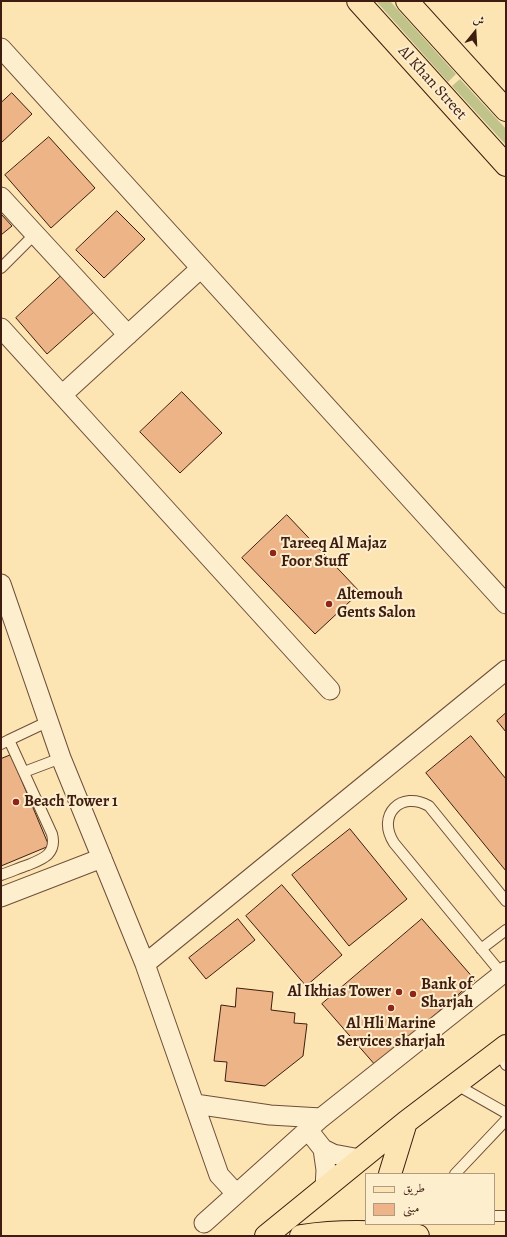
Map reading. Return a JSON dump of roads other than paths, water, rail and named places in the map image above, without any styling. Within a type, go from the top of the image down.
[{"type":"main road","name":"Al Khan Street","points":[[358,1],[506,165]]},
{"type":"main road","points":[[407,1],[506,110]]},
{"type":"main road","points":[[266,1236],[455,1084],[504,1054]]},
{"type":"main road","points":[[390,1173],[406,1122]]},
{"type":"main road","points":[[301,1236],[374,1228],[418,1236]]},
{"type":"street","points":[[1,48],[506,604]]},
{"type":"street","points":[[1,197],[128,335]]},
{"type":"street","points":[[62,395],[201,268]]},
{"type":"street","points":[[1,328],[330,690]]},
{"type":"street","points":[[1,584],[61,758],[145,964],[219,1175],[224,1182],[238,1192]]},
{"type":"street","points":[[145,964],[506,670]]},
{"type":"street","points":[[1,898],[102,858]]},
{"type":"street","points":[[204,1223],[314,1124],[504,973]]},
{"type":"street","points":[[195,1104],[314,1124]]},
{"type":"street","points":[[314,1124],[323,1150],[326,1170],[325,1188]]},
{"type":"street","points":[[323,1150],[333,1154],[360,1160]]},
{"type":"lane","points":[[1,268],[35,234]]},
{"type":"lane","points":[[1,875],[44,858],[50,852],[53,843],[52,834],[24,772],[5,742],[48,722]]},
{"type":"lane","points":[[24,772],[61,758]]},
{"type":"lane","points":[[504,973],[481,949],[389,836],[387,828],[391,811],[397,805],[405,801],[413,800],[422,802],[429,806],[506,901]]},
{"type":"lane","points":[[481,949],[506,930]]},
{"type":"lane","points":[[455,1084],[506,1114]]},
{"type":"lane","points":[[456,1173],[506,1120]]},
{"type":"lane","points":[[495,1216],[506,1216]]},
{"type":"place","name":"Tareeq Al Majaz Foor Stuff","points":[[273,553]]},
{"type":"place","name":"Altemouh Gents Salon","points":[[329,604]]},
{"type":"place","name":"Beach Tower 1","points":[[16,802]]},
{"type":"place","name":"Al Ikhias Tower","points":[[399,992]]},
{"type":"place","name":"Bank of Sharjah","points":[[413,994]]},
{"type":"place","name":"Al Hli Marine Services sharjah","points":[[391,1008]]}]
